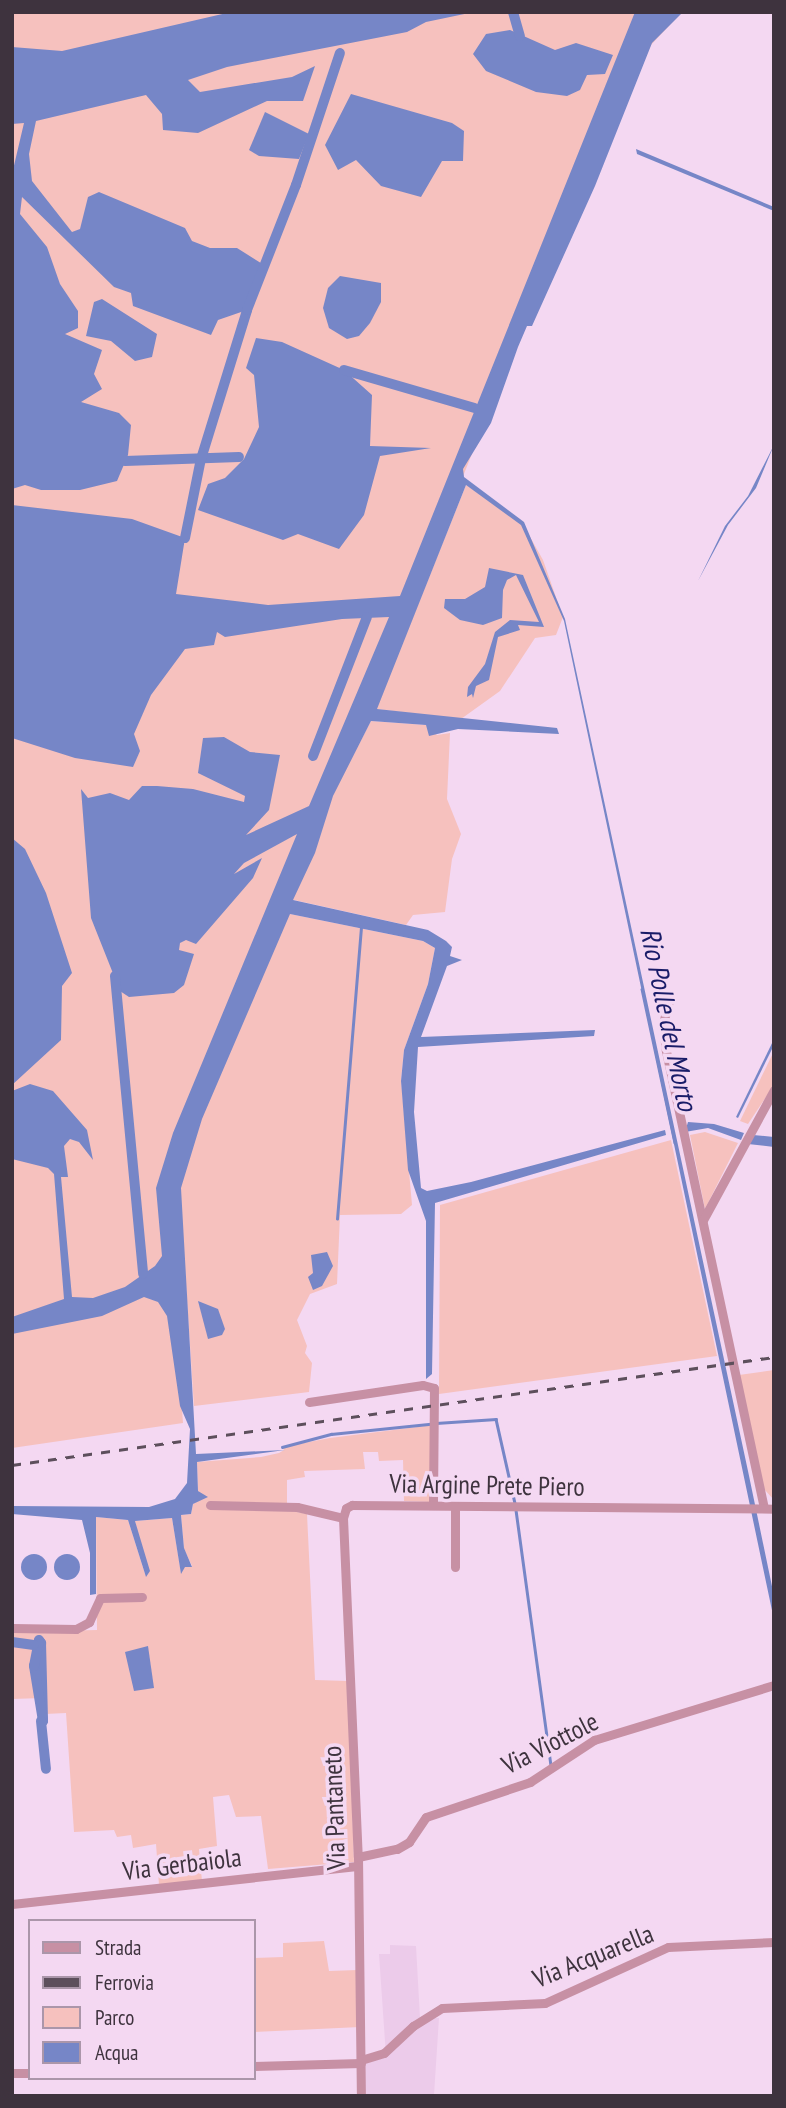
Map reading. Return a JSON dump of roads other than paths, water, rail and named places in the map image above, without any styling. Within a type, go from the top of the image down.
[{"type":"street","points":[[670,997],[663,1024],[666,1051],[766,1509]]},
{"type":"street","points":[[703,1220],[774,1090]]},
{"type":"street","points":[[309,1402],[423,1385],[434,1388],[436,1422],[433,1506]]},
{"type":"street","points":[[210,1505],[297,1507],[343,1518]]},
{"type":"street","name":"Via Argine Prete Piero","points":[[343,1518],[346,1508],[352,1505],[766,1509]]},
{"type":"street","points":[[455,1506],[455,1567]]},
{"type":"street","name":"Via Pantaneto","points":[[343,1518],[358,1861],[360,2096]]},
{"type":"street","points":[[12,1628],[76,1629],[89,1622],[100,1598],[142,1597]]},
{"type":"street","name":"Via Viottole","points":[[358,1861],[397,1849],[409,1842],[426,1817],[530,1782],[594,1740],[774,1685]]},
{"type":"street","name":"Via Gerbaiola","points":[[12,1904],[358,1861]]},
{"type":"street","name":"Via Acquarella","points":[[361,2061],[384,2053],[413,2026],[442,2008],[545,2003],[668,1947],[774,1942]]},
{"type":"street","points":[[256,2066],[361,2061]]},
{"type":"water","points":[[231,12],[474,12],[426,22],[407,32],[227,67],[188,80],[200,92],[292,77],[315,66],[303,101],[267,101],[198,133],[163,130],[162,114],[146,95],[36,121],[29,154],[32,181],[72,232],[80,229],[88,197],[99,192],[185,228],[192,241],[210,248],[237,248],[264,265],[247,310],[218,320],[211,335],[133,306],[131,293],[114,287],[22,197],[20,214],[47,247],[60,284],[78,311],[78,328],[65,334],[102,350],[94,374],[102,389],[81,402],[119,413],[131,425],[128,455],[117,481],[80,490],[41,490],[25,485],[12,489],[12,174],[24,123],[12,124],[12,47],[62,51]]},
{"type":"water","points":[[635,12],[683,12],[652,43],[595,186],[532,326],[527,326],[518,347],[491,423],[463,469],[464,477],[524,522],[565,619],[748,1471],[774,1596],[774,1620],[564,621],[521,525],[466,485],[377,709],[557,728],[559,734],[458,729],[429,736],[426,725],[371,721],[333,796],[315,853],[293,900],[428,930],[452,947],[450,956],[462,960],[447,966],[421,1037],[595,1030],[594,1036],[418,1047],[414,1112],[421,1188],[427,1191],[471,1182],[665,1130],[666,1135],[435,1203],[432,1374],[426,1379],[426,1221],[408,1170],[401,1081],[404,1050],[428,984],[435,948],[423,941],[290,914],[202,1119],[181,1188],[196,1454],[285,1450],[197,1462],[198,1491],[208,1497],[193,1504],[191,1514],[181,1515],[184,1548],[192,1567],[185,1567],[181,1574],[172,1518],[135,1521],[150,1571],[146,1577],[128,1520],[96,1517],[96,1594],[90,1595],[90,1553],[82,1520],[12,1514],[12,1506],[149,1507],[175,1499],[187,1483],[190,1429],[180,1406],[167,1316],[158,1302],[144,1297],[102,1316],[12,1334],[12,1317],[64,1299],[54,1174],[48,1168],[12,1159],[12,1091],[30,1084],[53,1091],[87,1130],[93,1160],[79,1142],[70,1139],[64,1146],[68,1177],[61,1177],[72,1297],[93,1298],[125,1287],[155,1266],[162,1256],[156,1188],[173,1133],[297,834],[244,863],[234,874],[262,858],[253,878],[196,944],[186,940],[180,943],[179,950],[194,954],[184,985],[174,993],[129,997],[120,991],[91,918],[81,789],[88,798],[110,793],[129,800],[142,786],[157,786],[193,789],[244,802],[245,796],[198,773],[203,738],[224,737],[250,752],[280,755],[269,810],[246,835],[309,806],[389,617],[342,619],[225,637],[217,632],[214,645],[185,649],[151,695],[134,734],[140,751],[133,767],[75,758],[12,738],[12,505],[132,519],[185,538],[176,594],[268,605],[400,596]]},
{"type":"water","points":[[510,30],[555,50],[576,43],[613,55],[605,74],[587,75],[580,90],[567,96],[536,92],[486,71],[473,54],[486,34]]},
{"type":"water","points":[[351,94],[452,123],[464,131],[463,161],[442,161],[421,197],[381,186],[356,160],[338,170],[325,145]]},
{"type":"water","points":[[265,112],[309,134],[299,159],[259,156],[249,150]]},
{"type":"water","points":[[636,149],[774,207],[774,211],[637,154]]},
{"type":"water","points":[[340,276],[381,283],[381,302],[370,323],[359,336],[347,339],[329,328],[323,308],[328,288]]},
{"type":"water","points":[[102,299],[157,334],[152,357],[135,361],[111,341],[86,336],[94,302]]},
{"type":"water","points":[[256,338],[282,342],[344,370],[372,395],[370,446],[431,448],[380,456],[364,515],[339,549],[298,534],[283,540],[198,510],[208,484],[225,478],[244,459],[259,427],[254,375],[246,368]]},
{"type":"water","points":[[774,445],[756,488],[728,525],[698,581],[725,526],[748,496]]},
{"type":"water","points":[[489,568],[523,575],[544,627],[518,625],[520,630],[498,637],[489,680],[476,686],[473,698],[472,694],[467,697],[468,687],[485,664],[495,632],[510,620],[539,622],[516,575],[507,580],[503,590],[502,618],[483,625],[460,620],[444,608],[445,599],[465,599],[485,587]]},
{"type":"water","points":[[12,838],[25,849],[46,893],[72,973],[62,986],[61,1040],[12,1085]]},
{"type":"water","points":[[774,1039],[774,1045],[738,1118],[736,1117]]},
{"type":"water","points":[[688,1122],[714,1124],[744,1133],[741,1140],[708,1128],[685,1132]]},
{"type":"water","points":[[753,1135],[774,1137],[774,1147],[748,1144]]},
{"type":"water","points":[[327,1252],[333,1266],[322,1286],[313,1290],[308,1277],[313,1273],[311,1255]]},
{"type":"water","points":[[198,1301],[218,1309],[225,1329],[222,1335],[208,1339]]},
{"type":"water","points":[[34,1554],[44,1557],[47,1567],[44,1577],[34,1580],[24,1577],[21,1567],[24,1557]]},
{"type":"water","points":[[67,1554],[76,1558],[80,1567],[76,1576],[67,1580],[58,1576],[54,1567],[58,1558]]},
{"type":"water","points":[[148,1646],[154,1688],[134,1691],[125,1652]]},
{"type":"waterway","points":[[513,12],[520,36]]},
{"type":"waterway","points":[[185,538],[201,459],[247,310],[296,185],[340,53]]},
{"type":"waterway","points":[[344,370],[475,408]]},
{"type":"waterway","points":[[125,461],[239,457]]},
{"type":"waterway","points":[[313,756],[367,617]]},
{"type":"waterway","points":[[337,1219],[361,927]]},
{"type":"waterway","points":[[115,976],[143,1274]]},
{"type":"waterway","name":"Rio Polle del Morto","points":[[642,989],[675,1143]]},
{"type":"waterway","points":[[436,1423],[496,1419],[515,1503]]},
{"type":"waterway","points":[[282,1447],[331,1434],[430,1424]]},
{"type":"waterway","points":[[516,1510],[551,1767]]},
{"type":"waterway","points":[[39,1640],[41,1643],[43,1721],[34,1666],[39,1640]]},
{"type":"waterway","points":[[12,1642],[34,1645]]},
{"type":"waterway","points":[[41,1721],[46,1769]]},
{"type":"railway","points":[[12,1465],[774,1357]]}]
